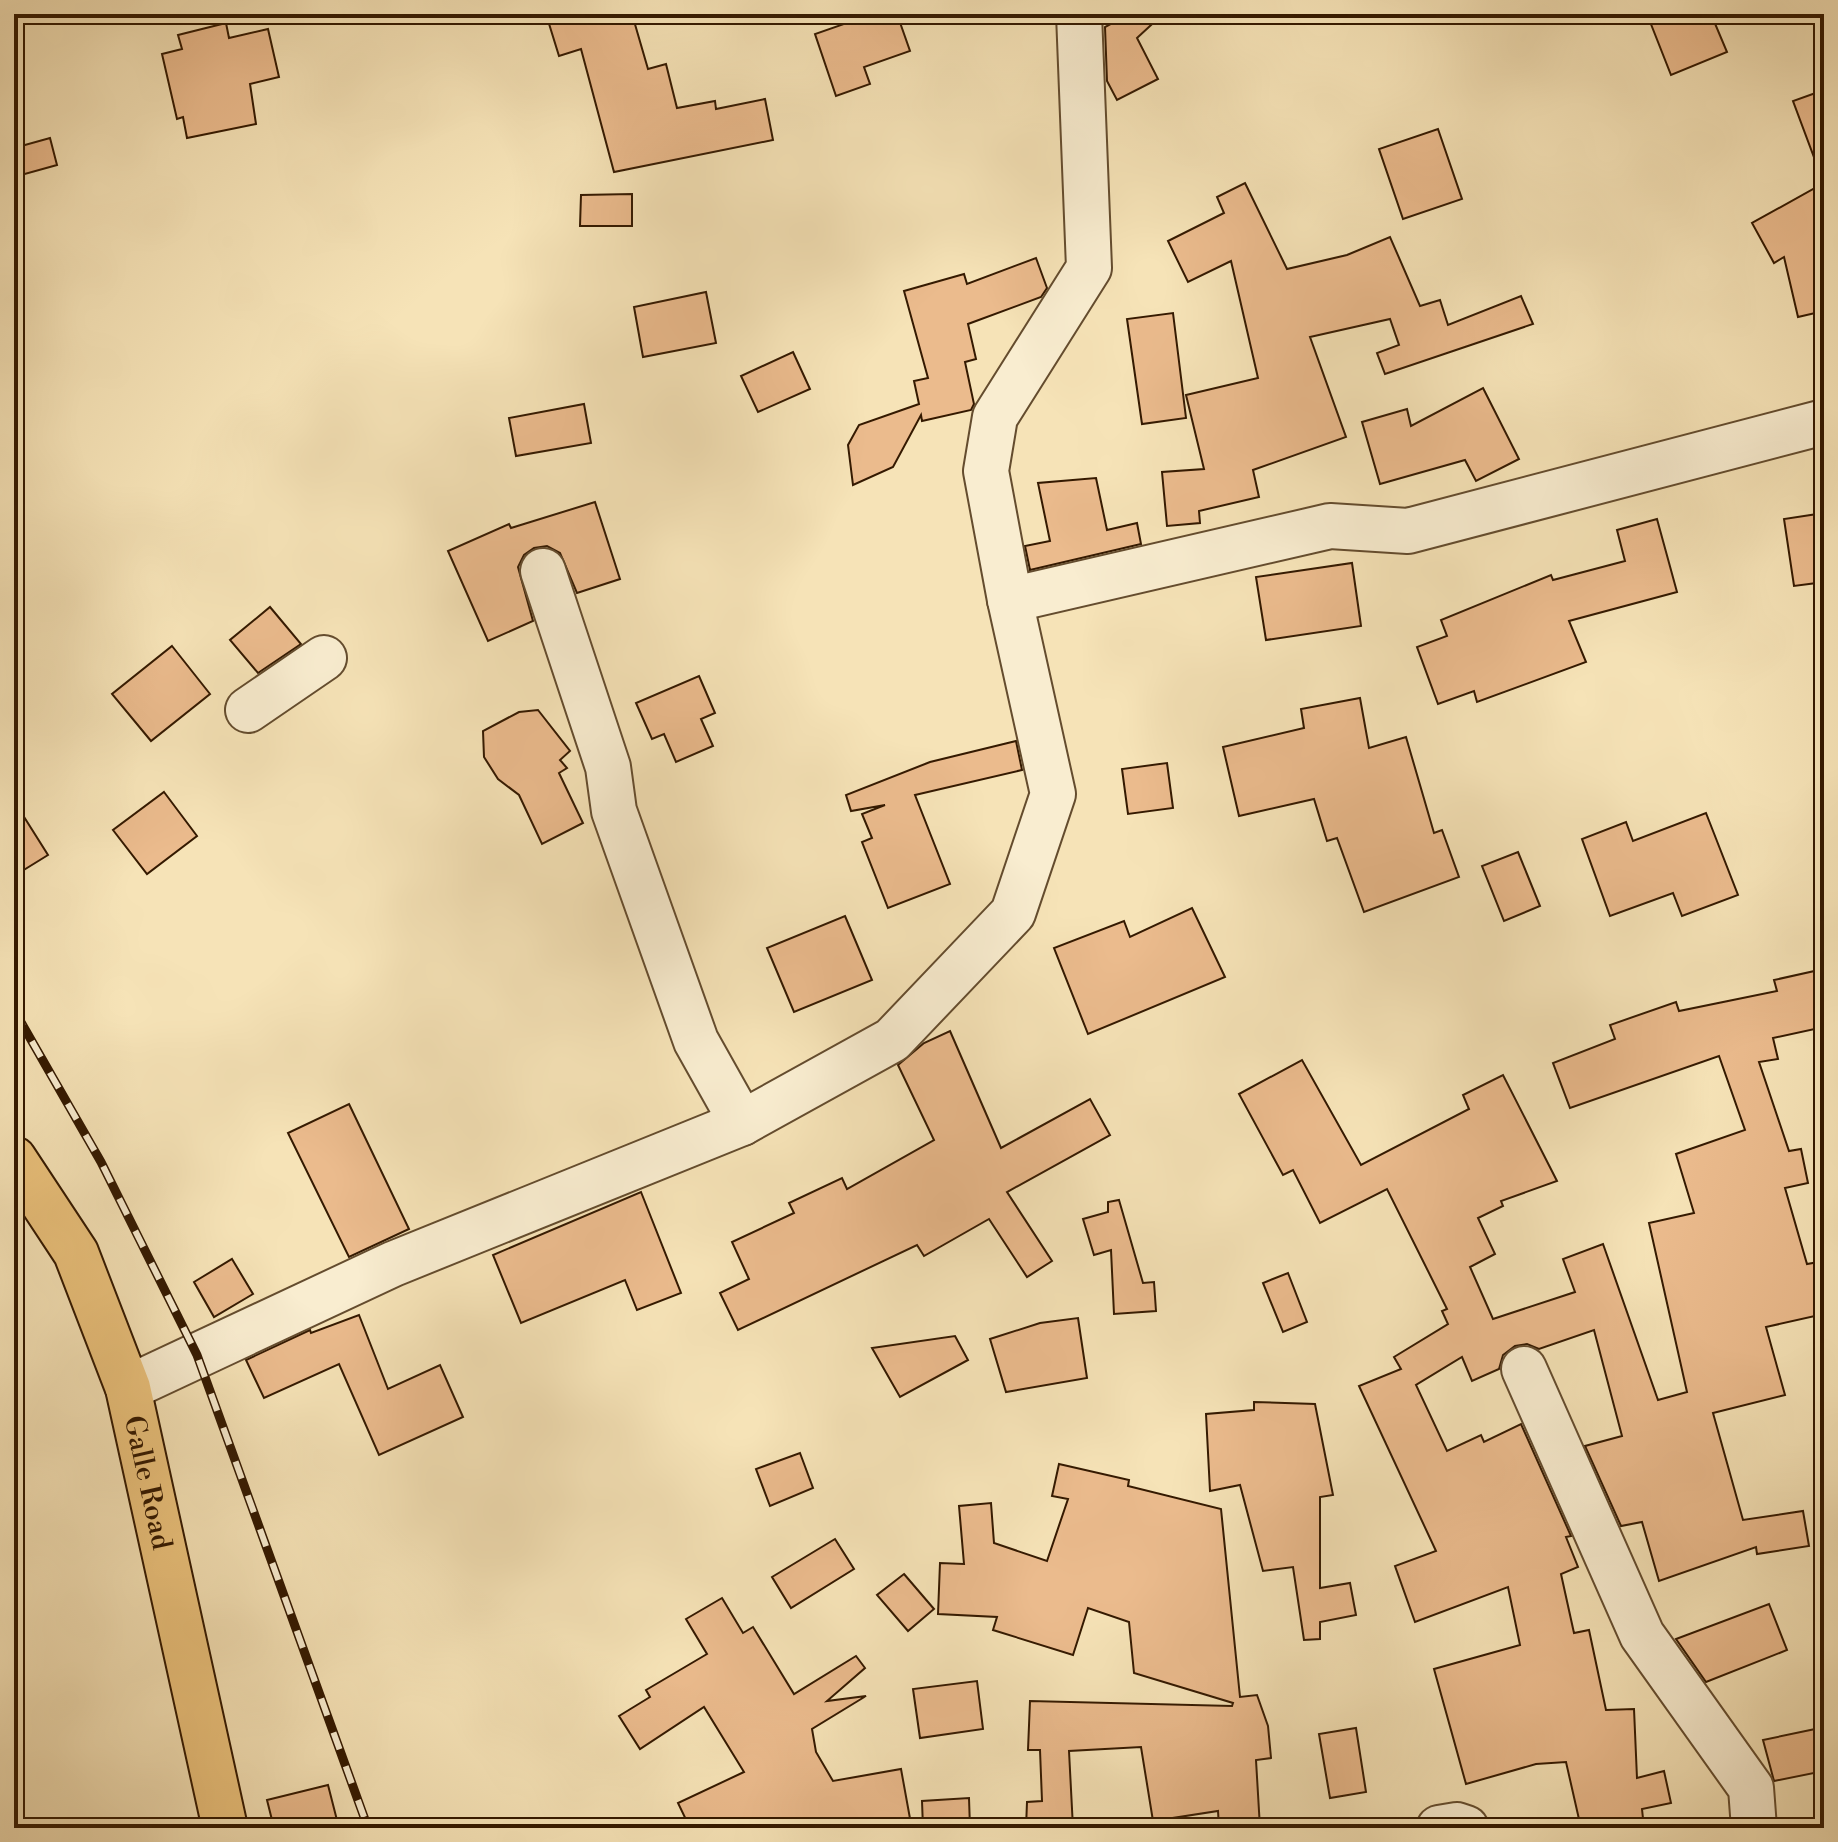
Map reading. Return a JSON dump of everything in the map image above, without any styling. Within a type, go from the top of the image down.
[{"type":"highway","name":"Galle Road","points":[[14,1159],[76,1253],[128,1388],[225,1828]]},
{"type":"street","points":[[128,1388],[393,1264],[742,1123],[892,1040],[1013,913],[1053,794],[1010,600],[986,471],[995,417],[1089,268],[1079,14]]},
{"type":"street","points":[[1010,600],[1330,526],[1408,531],[1824,422]]},
{"type":"street","points":[[543,571],[608,767],[614,811],[696,1041],[742,1123]]},
{"type":"street","points":[[248,710],[324,658]]},
{"type":"street","points":[[1524,1369],[1642,1635],[1751,1788],[1754,1828]]},
{"type":"street","points":[[1439,1828],[1466,1828]]},
{"type":"building","points":[[546,14],[632,14],[648,69],[666,64],[677,108],[715,101],[716,109],[765,99],[773,140],[614,172],[581,49],[559,56]]},
{"type":"building","points":[[844,14],[897,14],[910,51],[864,67],[870,84],[836,96],[815,34],[847,23]]},
{"type":"building","points":[[1129,14],[1163,14],[1137,38],[1158,79],[1117,100],[1107,81],[1105,27]]},
{"type":"building","points":[[1647,14],[1711,14],[1727,52],[1671,75]]},
{"type":"building","points":[[226,23],[229,38],[268,29],[279,77],[250,84],[256,124],[187,138],[183,117],[177,119],[162,54],[182,49],[178,35]]},
{"type":"building","points":[[1824,90],[1824,176],[1821,176],[1793,101]]},
{"type":"building","points":[[1438,129],[1462,199],[1403,219],[1379,149]]},
{"type":"building","points":[[50,138],[57,165],[14,177],[14,148]]},
{"type":"building","points":[[1245,183],[1287,269],[1347,255],[1390,237],[1420,306],[1440,300],[1448,325],[1521,296],[1533,324],[1385,374],[1377,353],[1399,345],[1390,319],[1310,337],[1346,437],[1253,470],[1259,497],[1199,511],[1200,523],[1167,526],[1162,472],[1204,469],[1186,395],[1258,378],[1231,261],[1188,282],[1168,241],[1224,213],[1217,197]]},
{"type":"building","points":[[1824,183],[1824,311],[1798,317],[1784,257],[1774,263],[1752,223]]},
{"type":"building","points":[[632,194],[632,226],[580,226],[581,195]]},
{"type":"building","points":[[1036,258],[1047,288],[1041,297],[968,324],[976,359],[965,362],[974,404],[971,410],[922,421],[921,415],[893,467],[853,485],[848,445],[859,425],[919,404],[914,381],[928,378],[904,291],[964,274],[967,284]]},
{"type":"building","points":[[706,292],[716,343],[643,357],[634,307]]},
{"type":"building","points":[[1173,313],[1186,418],[1142,424],[1127,319]]},
{"type":"building","points":[[793,352],[810,389],[758,412],[741,376]]},
{"type":"building","points":[[1483,388],[1519,459],[1476,481],[1465,460],[1380,484],[1362,422],[1407,409],[1411,426]]},
{"type":"building","points":[[584,404],[591,443],[516,456],[509,418]]},
{"type":"building","points":[[1096,478],[1107,530],[1137,523],[1141,544],[1030,570],[1025,546],[1050,541],[1038,483]]},
{"type":"building","points":[[595,502],[620,579],[577,593],[560,553],[547,546],[534,548],[524,555],[518,567],[533,621],[488,641],[448,551],[509,524],[511,528]]},
{"type":"building","points":[[1824,513],[1824,582],[1794,586],[1784,519]]},
{"type":"building","points":[[1657,519],[1677,592],[1569,621],[1586,662],[1477,702],[1474,691],[1438,704],[1417,647],[1447,636],[1441,620],[1551,575],[1553,580],[1625,561],[1617,530]]},
{"type":"building","points":[[1352,563],[1361,626],[1266,640],[1256,577]]},
{"type":"building","points":[[270,607],[301,644],[258,673],[230,640]]},
{"type":"building","points":[[172,646],[210,694],[151,741],[112,694]]},
{"type":"building","points":[[699,676],[715,713],[701,719],[713,746],[676,762],[664,734],[652,739],[636,703]]},
{"type":"building","points":[[1360,698],[1369,748],[1406,737],[1434,833],[1442,830],[1459,877],[1364,912],[1337,838],[1327,841],[1314,799],[1239,816],[1223,747],[1304,728],[1301,709]]},
{"type":"building","points":[[538,710],[570,751],[560,760],[567,768],[559,773],[583,823],[542,844],[519,795],[498,779],[484,757],[483,731],[519,712]]},
{"type":"building","points":[[1016,741],[1022,770],[915,795],[950,884],[888,908],[862,842],[872,838],[862,814],[885,805],[851,811],[846,795],[930,762]]},
{"type":"building","points":[[1167,763],[1173,808],[1128,814],[1122,769]]},
{"type":"building","points":[[164,792],[197,836],[147,874],[113,830]]},
{"type":"building","points":[[14,801],[48,855],[14,876]]},
{"type":"building","points":[[1706,813],[1738,895],[1682,916],[1673,893],[1610,916],[1582,839],[1626,822],[1633,841]]},
{"type":"building","points":[[1518,852],[1540,906],[1504,921],[1482,866]]},
{"type":"building","points":[[1192,908],[1225,977],[1088,1034],[1054,948],[1124,921],[1130,937]]},
{"type":"building","points":[[845,916],[872,980],[794,1012],[767,948]]},
{"type":"building","points":[[1819,970],[1824,993],[1824,1027],[1773,1038],[1778,1059],[1759,1062],[1789,1151],[1801,1149],[1808,1183],[1785,1188],[1807,1264],[1824,1261],[1824,1314],[1766,1327],[1785,1395],[1713,1413],[1743,1520],[1803,1511],[1809,1546],[1757,1554],[1756,1547],[1659,1581],[1642,1522],[1621,1526],[1585,1446],[1622,1436],[1594,1330],[1539,1349],[1527,1344],[1515,1346],[1503,1355],[1499,1369],[1472,1381],[1462,1357],[1416,1385],[1447,1451],[1481,1435],[1484,1442],[1521,1424],[1571,1536],[1566,1537],[1578,1567],[1561,1574],[1574,1633],[1589,1630],[1606,1710],[1634,1709],[1637,1778],[1664,1771],[1671,1803],[1642,1809],[1644,1828],[1581,1828],[1566,1762],[1536,1764],[1466,1784],[1434,1669],[1520,1645],[1508,1587],[1415,1622],[1395,1566],[1436,1551],[1359,1386],[1401,1369],[1394,1357],[1448,1324],[1442,1311],[1447,1309],[1387,1189],[1320,1223],[1293,1170],[1283,1175],[1239,1094],[1302,1060],[1361,1165],[1469,1109],[1463,1095],[1503,1075],[1557,1181],[1501,1201],[1503,1206],[1478,1218],[1495,1254],[1470,1267],[1493,1319],[1575,1292],[1563,1259],[1603,1244],[1658,1400],[1687,1392],[1649,1223],[1694,1213],[1676,1154],[1745,1130],[1719,1056],[1570,1108],[1553,1063],[1615,1039],[1610,1025],[1676,1002],[1679,1011],[1777,991],[1774,980]]},
{"type":"building","points":[[950,1031],[1001,1148],[1090,1099],[1110,1135],[1007,1192],[1052,1261],[1027,1277],[989,1219],[924,1256],[917,1245],[738,1330],[720,1293],[749,1279],[732,1242],[794,1213],[789,1203],[842,1178],[847,1189],[934,1140],[898,1065],[924,1043]]},
{"type":"building","points":[[349,1104],[409,1229],[349,1257],[288,1133]]},
{"type":"building","points":[[641,1192],[681,1293],[637,1310],[625,1280],[521,1323],[493,1255]]},
{"type":"building","points":[[1119,1200],[1143,1283],[1154,1282],[1156,1311],[1114,1314],[1111,1250],[1094,1255],[1083,1219],[1108,1212],[1108,1202]]},
{"type":"building","points":[[232,1259],[253,1294],[214,1317],[194,1282]]},
{"type":"building","points":[[1288,1273],[1307,1322],[1283,1332],[1263,1283]]},
{"type":"building","points":[[359,1315],[388,1389],[440,1365],[463,1417],[379,1455],[339,1364],[264,1398],[246,1360],[310,1330],[311,1333]]},
{"type":"building","points":[[1078,1318],[1087,1378],[1006,1392],[990,1339],[1040,1323]]},
{"type":"building","points":[[955,1336],[968,1360],[900,1397],[872,1348]]},
{"type":"building","points":[[1254,1402],[1315,1404],[1333,1495],[1320,1497],[1320,1588],[1350,1583],[1356,1615],[1320,1622],[1320,1639],[1304,1640],[1293,1567],[1263,1571],[1240,1485],[1210,1491],[1206,1414],[1254,1410]]},
{"type":"building","points":[[800,1453],[813,1488],[770,1506],[756,1469]]},
{"type":"building","points":[[1059,1464],[1129,1480],[1128,1486],[1221,1509],[1240,1697],[1257,1695],[1268,1726],[1271,1758],[1256,1760],[1260,1828],[1219,1828],[1218,1811],[1153,1821],[1141,1747],[1069,1751],[1073,1828],[1026,1828],[1027,1802],[1042,1801],[1040,1750],[1028,1750],[1030,1701],[1232,1706],[1233,1703],[1134,1673],[1129,1622],[1088,1608],[1073,1655],[993,1630],[997,1617],[938,1614],[940,1563],[964,1564],[959,1506],[991,1503],[994,1543],[1047,1561],[1068,1499],[1052,1496]]},
{"type":"building","points":[[835,1539],[854,1569],[791,1608],[772,1577]]},
{"type":"building","points":[[904,1574],[934,1609],[908,1631],[877,1595]]},
{"type":"building","points":[[722,1598],[743,1633],[753,1627],[794,1694],[856,1656],[865,1668],[827,1701],[866,1696],[812,1729],[816,1752],[833,1781],[901,1769],[911,1824],[886,1828],[690,1828],[678,1803],[744,1772],[704,1707],[640,1749],[619,1716],[650,1697],[646,1690],[707,1654],[686,1619]]},
{"type":"building","points":[[1769,1604],[1787,1650],[1706,1682],[1676,1639]]},
{"type":"building","points":[[977,1681],[983,1729],[920,1738],[913,1689]]},
{"type":"building","points":[[1356,1728],[1366,1792],[1330,1798],[1319,1734]]},
{"type":"building","points":[[1820,1728],[1824,1771],[1774,1781],[1763,1740]]},
{"type":"building","points":[[328,1785],[339,1828],[274,1828],[267,1800]]},
{"type":"building","points":[[969,1798],[970,1828],[923,1828],[922,1801]]},
{"type":"railway","points":[[14,1010],[101,1162],[197,1355],[368,1828]]}]
